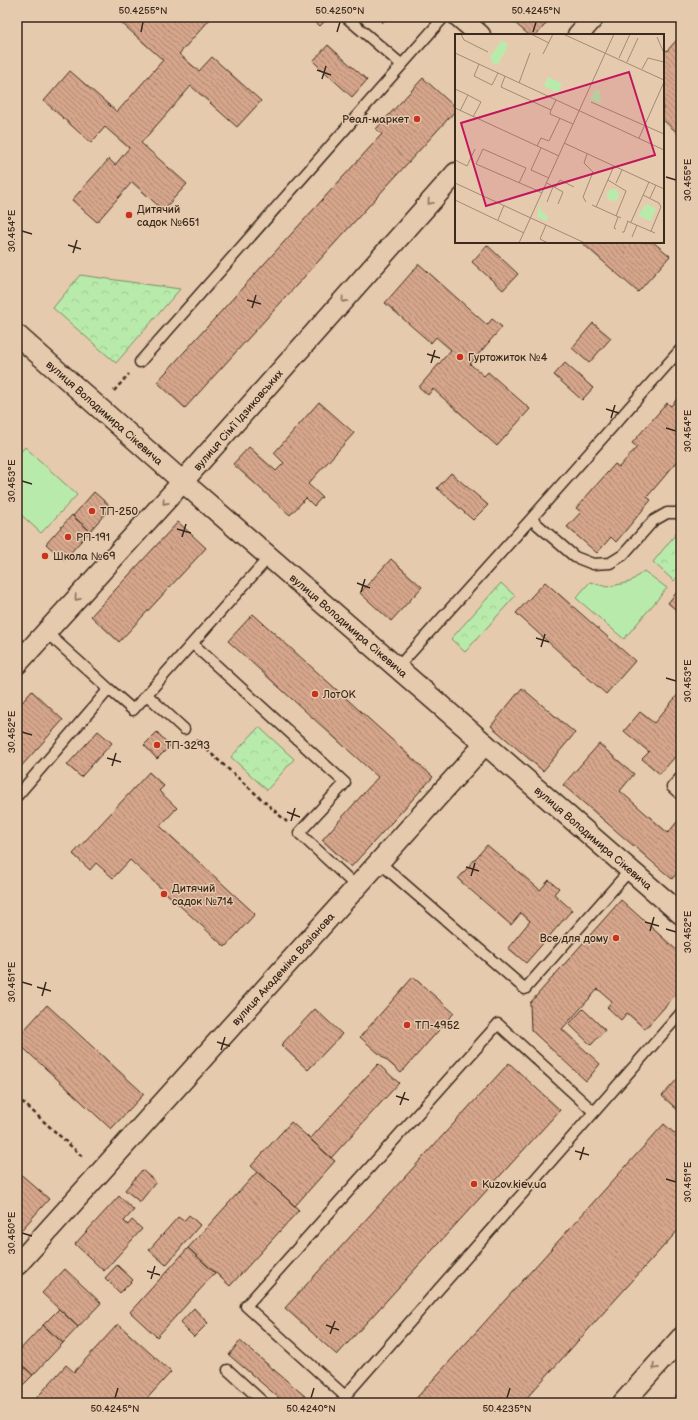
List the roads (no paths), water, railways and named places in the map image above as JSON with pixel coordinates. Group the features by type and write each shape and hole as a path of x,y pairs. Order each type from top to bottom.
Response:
{"street":[{"path":"459,17 479,34"},
{"path":"579,34 594,17"},
{"name":"вулиця Сімʼї Ідзиковських","path":"17,664 183,482 455,174"},
{"name":"вулиця Володимира Сікевича","path":"17,335 183,482 630,870 672,895 681,914"},
{"name":"вулиця Академіка Возіанова","path":"17,1265 485,744"},
{"path":"623,1403 681,1338"}],"lane":[{"path":"346,17 402,65"},
{"path":"140,362 444,17"},
{"path":"397,668 681,349"},
{"path":"531,519 575,557 592,564 610,563 624,555 653,521 667,513 681,513"},
{"path":"46,632 133,710 269,557"},
{"path":"193,644 345,783 299,833 356,887"},
{"path":"17,796 109,689"},
{"path":"147,695 184,729"},
{"path":"681,777 672,787 681,795"},
{"path":"379,862 525,989 630,870"},
{"path":"594,1112 498,1024 246,1306 345,1396 681,1013"},
{"path":"228,1370 264,1403"}],"place":[{"name":"Реал-маркет","path":"417,119"},
{"name":"Дитячий садок №651","path":"129,215"},
{"name":"Гуртожиток №4","path":"460,357"},
{"name":"ТП-250","path":"92,511"},
{"name":"РП-191","path":"68,537"},
{"name":"Школа №69","path":"45,556"},
{"name":"ЛотОК","path":"315,694"},
{"name":"ТП-3293","path":"157,745"},
{"name":"Дитячий садок №714","path":"164,894"},
{"name":"Все для дому","path":"616,938"},
{"name":"ТП-4952","path":"407,1025"},
{"name":"Kuzov.kiev.ua","path":"474,1184"}]}
